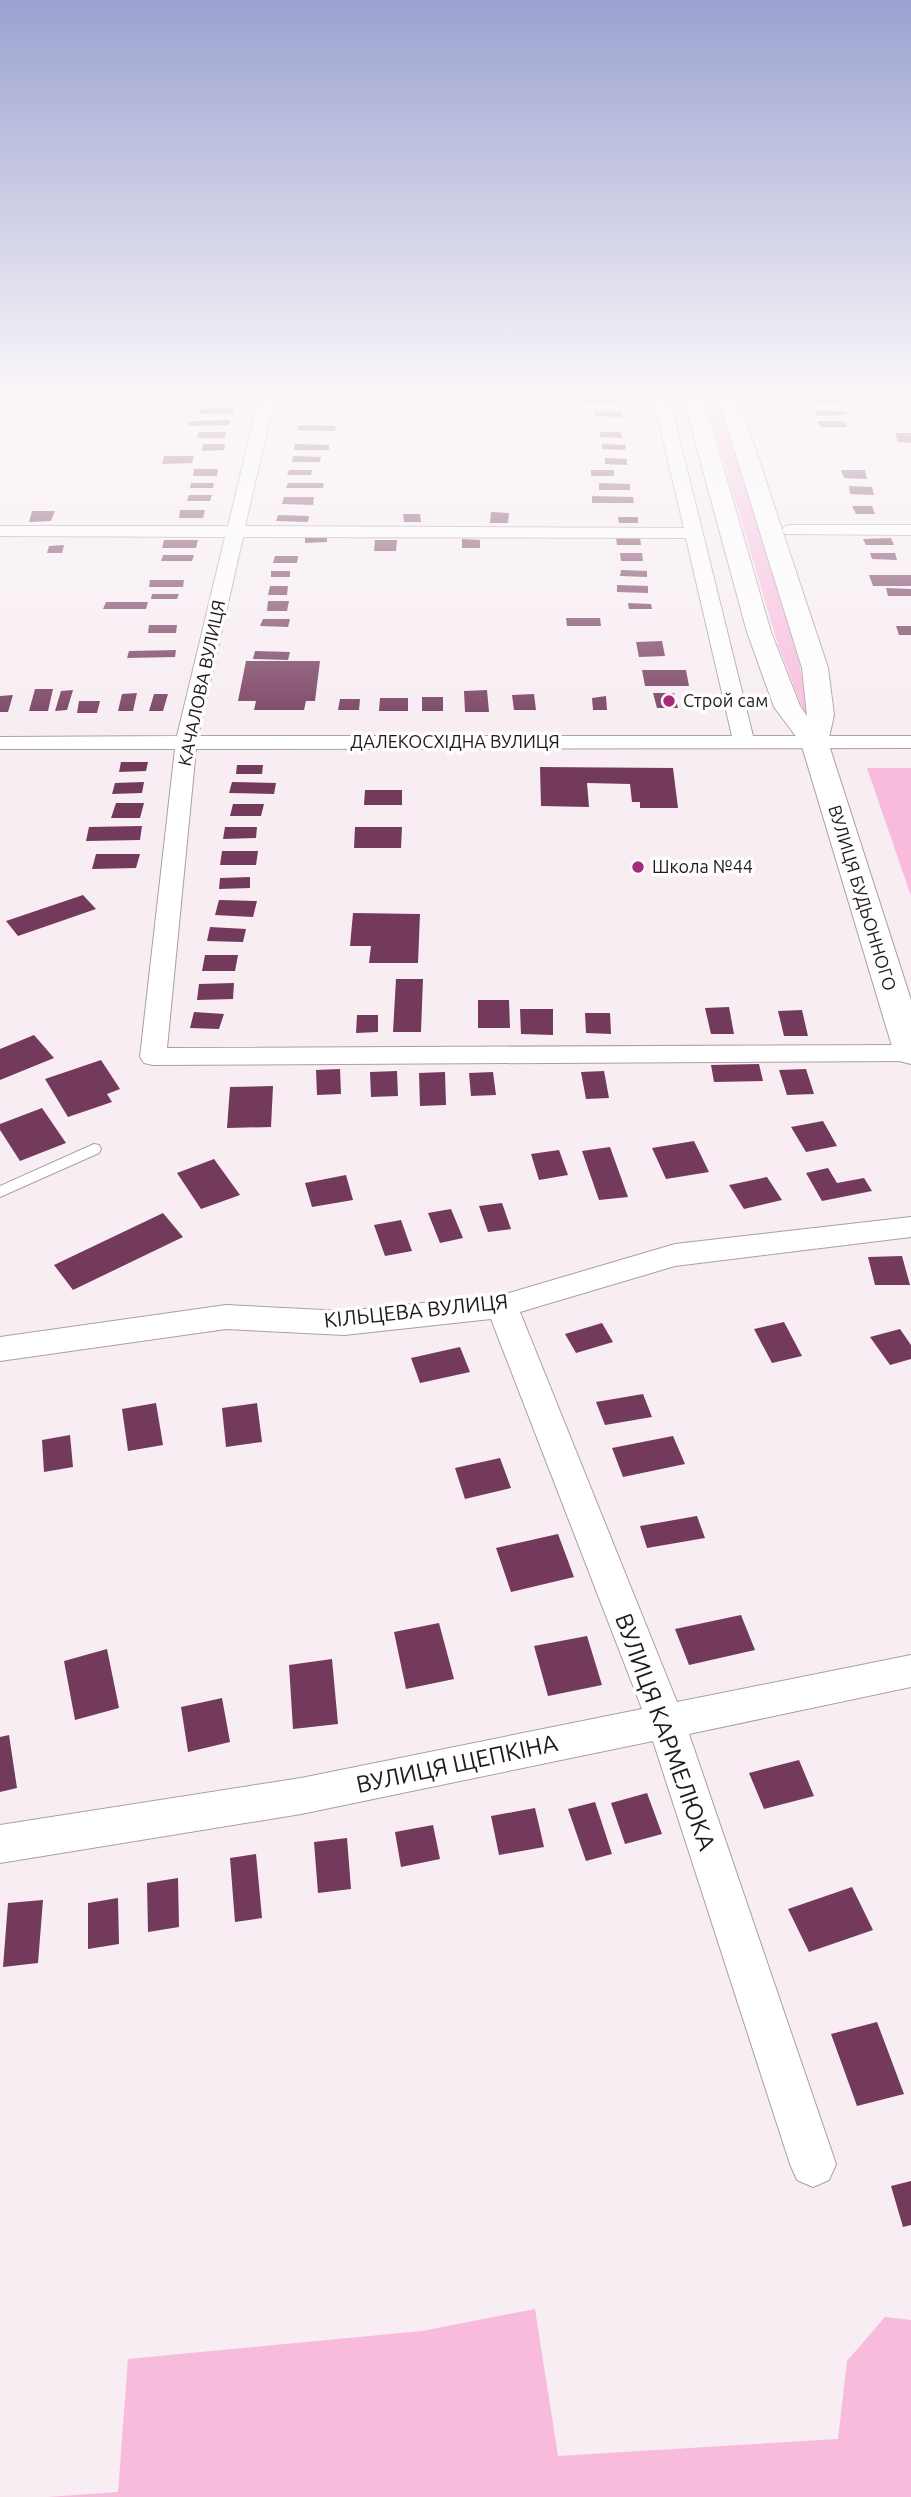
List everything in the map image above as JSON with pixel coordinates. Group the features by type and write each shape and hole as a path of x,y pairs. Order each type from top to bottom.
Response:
{"main road":[{"name":"ВУЛИЦЯ БУДЬОННОГО","path":"726,514 759,632 787,707 814,742 911,1053"},
{"name":"ВУЛИЦЯ БУДЬОННОГО","path":"765,514 815,668 821,715 814,742"}],"street":[{"name":"КАЧАЛОВА ВУЛИЦЯ","path":"240,514 186,742 153,1057 911,1053"},
{"path":"689,514 744,742"},
{"path":"791,530 911,530"},
{"path":"0,531 694,533"},
{"name":"ДАЛЕКОСХІДНА ВУЛИЦЯ","path":"0,743 911,742"},
{"name":"КІЛЬЦЕВА ВУЛИЦЯ","path":"0,1349 226,1317 344,1323 502,1306 675,1255 911,1227"},
{"name":"ВУЛИЦЯ КАРМЕЛЮКА","path":"502,1306 665,1720 813,2164"},
{"name":"ВУЛИЦЯ ЩЕПКІНА","path":"0,1844 301,1796 911,1671"}],"lane":[{"path":"0,1192 94,1149"}],"shaded area":[{"path":"739,514 755,514 795,645 811,716 805,715 778,645"},
{"path":"867,768 911,768 911,896"},
{"path":"535,2309 558,2456 838,2439 847,2361 885,2317 911,2320 911,2497 47,2497 118,2492 128,2359 422,2331"}],"building":[{"path":"31,514 54,514 51,521 29,522"},
{"path":"180,514 204,514 203,518 179,518"},
{"path":"403,514 420,514 421,522 404,522"},
{"path":"491,514 509,514 508,523 490,523"},
{"path":"278,515 309,516 308,522 276,521"},
{"path":"618,517 638,517 638,523 619,523"},
{"path":"305,536 327,536 327,542 305,543"},
{"path":"616,538 640,538 641,545 617,545"},
{"path":"891,538 894,545 866,545 863,539"},
{"path":"462,539 480,540 480,548 462,548"},
{"path":"164,540 198,540 196,548 162,548"},
{"path":"375,540 397,540 396,551 374,551"},
{"path":"64,545 62,553 47,553 49,546"},
{"path":"620,553 642,553 643,561 621,561"},
{"path":"870,553 895,553 897,560 872,559"},
{"path":"163,555 194,555 192,561 161,561"},
{"path":"275,556 298,556 297,563 273,563"},
{"path":"621,570 647,571 647,577 620,576"},
{"path":"271,571 290,571 290,577 271,577"},
{"path":"869,575 911,575 911,586 873,586"},
{"path":"150,580 184,580 183,587 149,587"},
{"path":"617,585 648,586 648,593 617,592"},
{"path":"270,586 288,586 287,595 268,595"},
{"path":"886,588 911,589 911,596 888,596"},
{"path":"152,594 179,594 177,599 151,599"},
{"path":"268,601 289,601 287,611 267,611"},
{"path":"106,602 148,602 146,609 103,609"},
{"path":"628,603 651,604 652,609 629,609"},
{"path":"566,618 600,618 601,626 567,626"},
{"path":"263,619 290,619 288,627 260,626"},
{"path":"149,625 177,625 176,633 148,633"},
{"path":"896,626 911,626 911,635 899,635"},
{"path":"662,641 665,656 639,657 636,642"},
{"path":"176,650 175,657 127,658 129,651"},
{"path":"255,651 290,652 288,660 253,659"},
{"path":"246,661 320,661 315,701 306,701 304,710 254,710 256,701 238,701"},
{"path":"642,670 686,670 689,686 645,686"},
{"path":"35,689 53,689 48,711 29,711"},
{"path":"73,690 67,710 55,711 61,691"},
{"path":"487,690 489,712 465,712 464,691"},
{"path":"137,693 133,711 118,711 122,694"},
{"path":"653,693 674,693 678,708 657,708"},
{"path":"154,694 168,694 163,711 149,711"},
{"path":"534,694 536,710 514,710 512,695"},
{"path":"13,695 8,712 0,712 0,696"},
{"path":"606,696 607,710 593,710 592,698"},
{"path":"422,697 443,697 443,711 422,711"},
{"path":"380,698 408,698 408,711 379,711"},
{"path":"340,699 360,699 359,710 338,710"},
{"path":"79,701 100,701 97,713 77,713"},
{"path":"121,762 148,762 146,771 119,772"},
{"path":"237,765 263,765 262,774 236,774"},
{"path":"540,767 673,768 678,808 640,808 640,802 632,802 630,784 587,783 589,807 541,806"},
{"path":"144,782 142,793 112,794 115,783"},
{"path":"232,782 276,783 274,794 229,793"},
{"path":"365,790 402,790 402,805 364,805"},
{"path":"116,803 144,803 140,818 111,818"},
{"path":"233,804 264,804 261,816 230,816"},
{"path":"142,826 140,840 86,841 89,827"},
{"path":"225,827 257,827 256,838 223,839"},
{"path":"355,827 402,827 401,848 354,848"},
{"path":"222,851 258,851 256,865 220,865"},
{"path":"96,854 140,854 136,868 92,869"},
{"path":"250,877 250,888 219,889 220,878"},
{"path":"83,895 96,909 18,936 6,921"},
{"path":"219,900 257,901 253,917 215,915"},
{"path":"353,913 420,914 418,963 369,963 371,946 350,946"},
{"path":"210,927 246,929 243,942 207,941"},
{"path":"205,955 238,955 235,971 202,971"},
{"path":"396,979 423,979 421,1032 393,1032"},
{"path":"234,983 233,999 197,1000 199,984"},
{"path":"478,1000 509,1000 510,1028 478,1028"},
{"path":"729,1007 734,1034 711,1034 705,1008"},
{"path":"520,1009 553,1009 553,1035 521,1034"},
{"path":"802,1010 808,1036 784,1036 778,1011"},
{"path":"194,1012 224,1014 219,1029 190,1028"},
{"path":"585,1013 610,1013 611,1034 586,1033"},
{"path":"357,1015 378,1015 378,1032 356,1033"},
{"path":"34,1035 54,1058 0,1080 0,1049"},
{"path":"101,1060 120,1089 107,1094 112,1102 68,1117 45,1079"},
{"path":"759,1064 763,1081 714,1082 711,1065"},
{"path":"340,1069 341,1094 317,1095 316,1070"},
{"path":"806,1069 814,1094 787,1095 779,1070"},
{"path":"397,1071 398,1096 371,1097 370,1072"},
{"path":"604,1071 609,1098 586,1099 581,1072"},
{"path":"445,1072 446,1105 420,1106 419,1073"},
{"path":"493,1072 496,1095 471,1096 469,1073"},
{"path":"273,1086 271,1127 227,1128 230,1087"},
{"path":"42,1108 66,1143 20,1161 0,1130 0,1124"},
{"path":"823,1121 837,1146 806,1152 791,1127"},
{"path":"694,1141 709,1172 666,1179 652,1148"},
{"path":"610,1147 628,1197 599,1200 582,1151"},
{"path":"559,1150 568,1175 539,1180 531,1154"},
{"path":"214,1159 240,1195 201,1209 177,1173"},
{"path":"828,1168 837,1183 864,1178 872,1191 822,1201 806,1173"},
{"path":"346,1175 353,1200 312,1207 305,1183"},
{"path":"767,1177 782,1200 744,1209 729,1185"},
{"path":"502,1203 511,1229 488,1232 479,1206"},
{"path":"451,1209 463,1238 440,1243 428,1213"},
{"path":"163,1213 183,1237 73,1290 54,1265"},
{"path":"401,1220 412,1251 385,1256 374,1225"},
{"path":"902,1256 910,1285 875,1285 868,1257"},
{"path":"784,1322 802,1356 772,1363 754,1329"},
{"path":"602,1323 613,1342 576,1353 565,1334"},
{"path":"900,1329 911,1345 911,1359 890,1365 870,1337"},
{"path":"460,1347 470,1372 420,1383 411,1358"},
{"path":"643,1394 652,1417 605,1425 596,1402"},
{"path":"156,1403 163,1445 128,1451 122,1409"},
{"path":"257,1403 262,1442 226,1447 222,1408"},
{"path":"70,1435 73,1467 44,1472 42,1440"},
{"path":"673,1436 685,1464 623,1477 612,1448"},
{"path":"500,1458 511,1488 465,1499 455,1468"},
{"path":"697,1516 705,1538 647,1548 640,1526"},
{"path":"558,1534 574,1577 511,1592 496,1548"},
{"path":"741,1615 755,1650 689,1665 675,1629"},
{"path":"439,1623 454,1679 406,1689 394,1632"},
{"path":"587,1636 602,1685 548,1696 534,1646"},
{"path":"107,1649 119,1708 75,1720 64,1661"},
{"path":"332,1659 338,1724 293,1729 289,1665"},
{"path":"222,1698 230,1742 188,1752 181,1707"},
{"path":"9,1735 17,1788 0,1792 0,1737"},
{"path":"799,1760 814,1796 764,1809 749,1773"},
{"path":"647,1793 662,1834 625,1844 611,1803"},
{"path":"595,1802 612,1854 586,1861 568,1809"},
{"path":"535,1808 544,1847 499,1855 491,1816"},
{"path":"433,1825 440,1859 401,1867 395,1832"},
{"path":"347,1838 351,1889 318,1893 314,1842"},
{"path":"256,1854 262,1918 235,1922 230,1858"},
{"path":"178,1878 179,1927 148,1932 147,1883"},
{"path":"852,1887 873,1930 809,1952 788,1909"},
{"path":"118,1898 119,1944 88,1949 88,1903"},
{"path":"43,1900 38,1963 3,1967 8,1903"},
{"path":"877,2022 904,2094 857,2106 831,2034"},
{"path":"911,2181 911,2225 903,2227 891,2186"}],"place":[{"name":"Строй сам","path":"669,701"},
{"name":"Школа №44","path":"638,867"}]}
